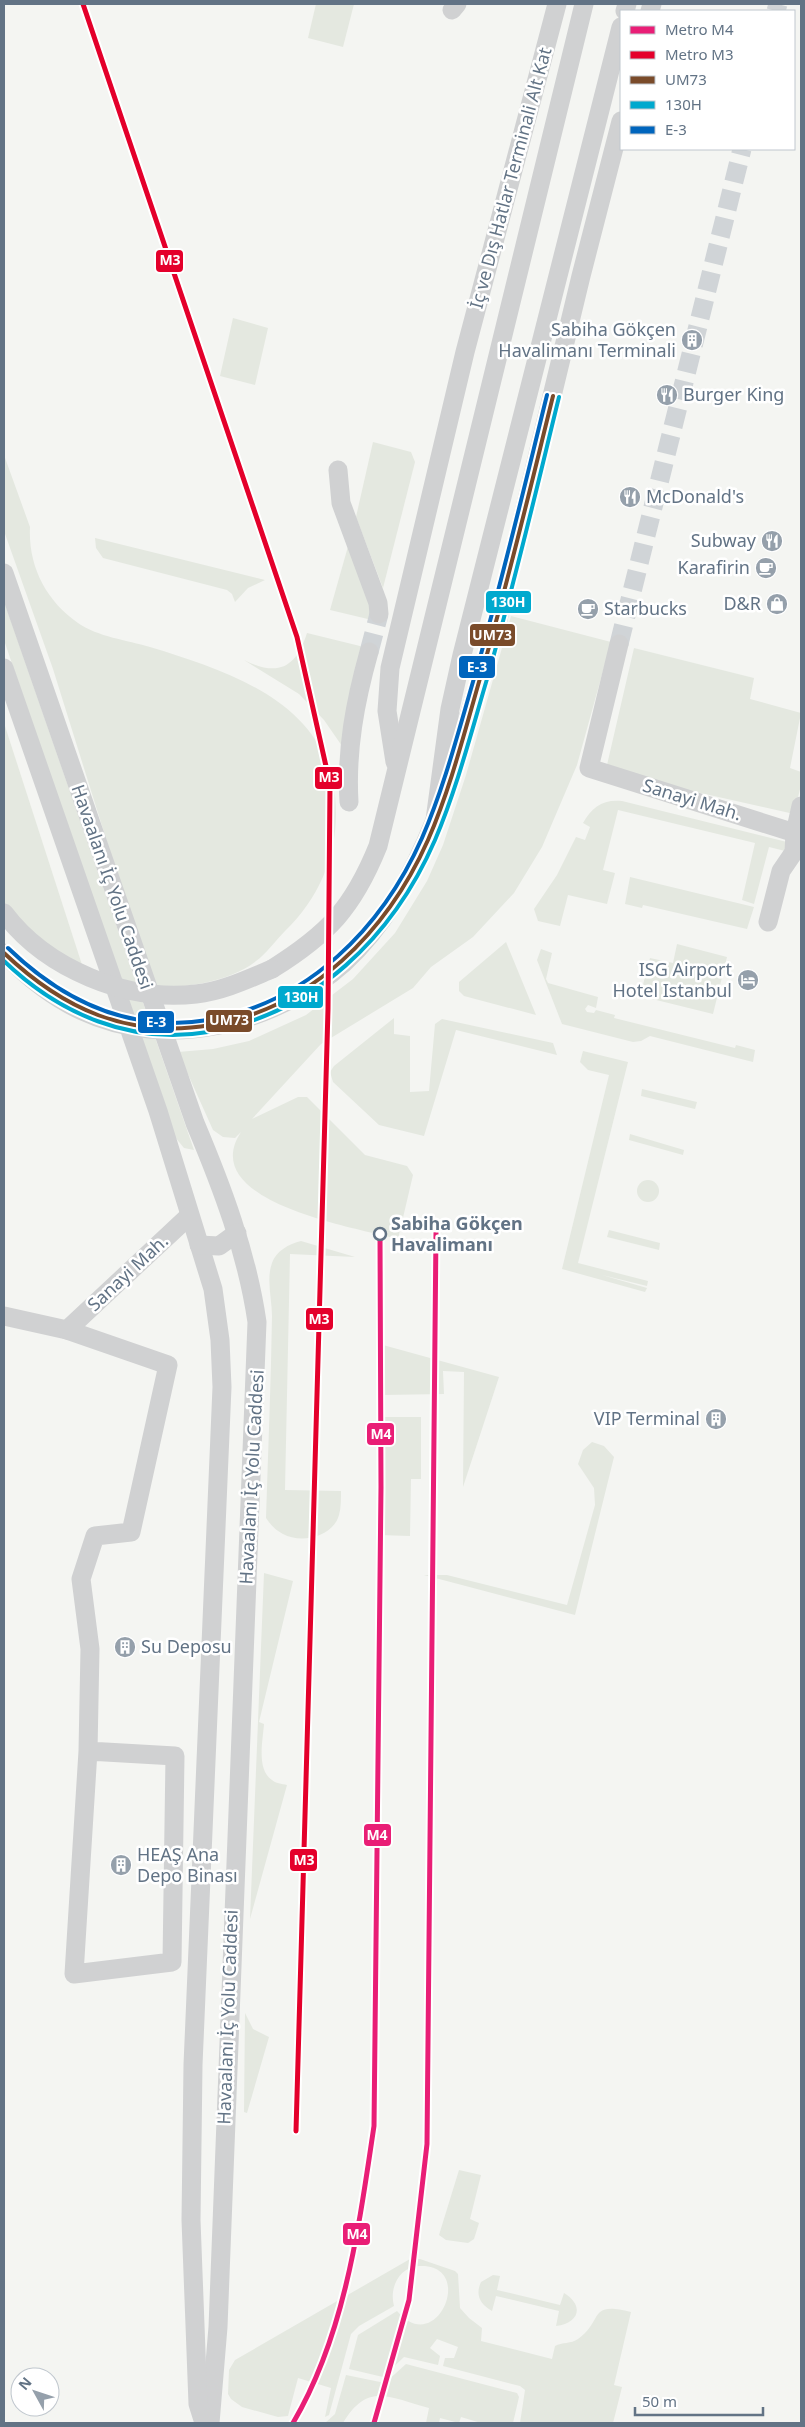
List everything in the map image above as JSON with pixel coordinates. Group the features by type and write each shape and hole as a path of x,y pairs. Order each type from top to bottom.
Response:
{"street":[{"name":"İç ve Dış Hatlar Terminali Alt Kat","path":"397,774 387,711 390,668 465,352 557,4"},
{"path":"4,913 22,932 55,958 94,978 124,989 162,994 197,994 243,982 272,969 321,934 353,898 365,878 378,846 397,774 584,4"},
{"path":"435,820 450,709 462,655 528,401 620,31"},
{"path":"4,953 30,978 64,1002 84,1012 112,1022 152,1028 187,1029 224,1024 247,1018 298,995 323,980 357,949 380,922 420,858 462,741 495,632 581,276 620,126"},
{"path":"338,470 341,503 378,603 379,614"},
{"name":"Havaalanı İç Yolu Caddesi","path":"4,573 189,1105 217,1176 251,1281 257,1322 258,1346 235,1845 218,2327 210,2423"},
{"name":"Sanayi Mah.","path":"619,644 589,768 795,833"},
{"path":"349,802 348,775 352,731 357,696 369,652"},
{"name":"Havaalanı İç Yolu Caddesi","path":"4,668 158,1111 213,1289 220,1340 222,1387 193,2065 192,2228 198,2404 204,2423"},
{"path":"768,922 781,871 794,852 795,833 801,806"},
{"name":"Sanayi Mah.","path":"67,1330 189,1216"},
{"path":"198,1245 218,1246 236,1234"},
{"path":"4,1316 67,1330 168,1365 131,1532 95,1536 81,1579 90,1649 88,1751 74,1974 172,1962 175,1756 88,1751"}],"shaded area":[{"path":"316,4 354,4 343,47 308,38"},
{"path":"233,318 268,328 255,385 220,376"},
{"path":"373,442 411,452 415,462 383,588 356,517"},
{"path":"4,455 30,527 32,555 36,569 48,593 67,614 94,632 182,657 246,683 275,700 300,720 319,746 331,776 336,813 333,846 329,862 316,892 297,919 267,952 236,973 209,982 153,989 53,669 4,531"},
{"path":"95,538 265,580 248,588 235,602 232,594 227,590 103,558 96,548"},
{"path":"349,543 371,599 372,620 330,610"},
{"path":"4,601 194,1150 184,1148 175,1137 4,640"},
{"path":"511,616 611,642 577,765 542,847 514,893 473,937 431,967 413,988 321,1044 252,1119 298,1097 307,1097 365,1155 407,1166 413,1175 398,1239 318,1219 287,1208 260,1194 240,1177 233,1156 241,1132 235,1138 223,1137 213,1130 178,1052 213,1049 249,1041 306,1015 353,979 395,933 427,881 443,845 466,775"},
{"path":"307,633 364,648 342,746 324,720 299,694 244,660 267,668 284,666 297,654 303,645"},
{"path":"634,648 754,678 750,699 801,713 790,768 801,772 801,785 794,814 625,776 607,765"},
{"path":"4,723 84,971 68,965 4,906"},
{"path":"609,801 622,801 787,842 785,851 769,847 754,904 742,900 755,843 618,810 603,870 615,873 607,904 568,895 560,926 538,921 534,909 557,875 576,837 585,840 590,827 583,823 586,817 599,805"},
{"path":"630,877 754,907 747,929 643,905 642,908 625,904"},
{"path":"506,942 536,1015 464,996 459,991 459,982"},
{"path":"677,944 727,957 713,1014 640,996 650,958 673,963"},
{"path":"541,949 552,953 546,979 548,983 598,997 596,1008 588,1005 585,1009 587,1012 594,1013 596,1010 615,1015 614,1018 735,1048 736,1045 755,1050 753,1062 650,1036 641,1041 633,1042 562,1024 537,960"},
{"path":"394,1018 394,1034 410,1036 410,1092 429,1091 435,1024 442,1019 553,1043 557,1055 456,1030 424,1136 379,1125 333,1082 330,1072 334,1066"},
{"path":"583,1051 628,1062 578,1263 648,1281 647,1286 602,1275 647,1288 645,1292 562,1269 609,1075 588,1070 580,1062"},
{"path":"642,1089 697,1102 695,1109 641,1096"},
{"path":"630,1134 684,1150 683,1155 629,1140"},
{"path":"648,1180 656,1183 659,1191 656,1199 648,1202 640,1199 637,1191 640,1183"},
{"path":"609,1230 660,1243 659,1250 607,1237"},
{"path":"301,1241 355,1257 290,1254 285,1490 341,1491 341,1506 336,1523 323,1533 307,1538 290,1537 273,1527 266,1518 272,1316 269,1282 270,1269 274,1259 280,1252 288,1246"},
{"path":"383,1345 499,1377 463,1487 464,1372 443,1371 444,1394 383,1395"},
{"path":"381,1417 421,1417 421,1479 411,1479 410,1536 379,1535"},
{"path":"592,1442 604,1446 614,1457 575,1615 424,1575 447,1575 567,1605 595,1505 594,1488 578,1464 583,1450"},
{"path":"264,1573 293,1581 259,1722 264,1724 262,1762 264,1769 273,1781 287,1785 250,1919"},
{"path":"245,2013 253,2029 269,2037 247,2113 244,2112"},
{"path":"459,2170 481,2175 470,2219 479,2223 474,2239 468,2243 446,2240 439,2235"},
{"path":"410,2259 420,2259 455,2271 458,2274 460,2308 482,2328 481,2341 552,2359 555,2346 578,2339 586,2332 602,2311 617,2309 631,2312 614,2385 622,2387 613,2423 520,2423 525,2390 520,2386 443,2366 445,2358 454,2358 458,2347 437,2339 430,2348 440,2356 438,2365 404,2357 383,2377 349,2369 358,2335 397,2311 412,2323 425,2324 437,2317 445,2305 448,2292 446,2279 436,2269 419,2266 406,2270 397,2280 393,2292 394,2306 359,2326 351,2334 329,2415 325,2417 331,2388 298,2378 288,2416 278,2417 242,2407 231,2399 228,2394 229,2370 235,2360"},
{"path":"493,2275 500,2276 497,2290 560,2305 564,2293 575,2303 576,2313 570,2321 556,2326 559,2311 496,2296 492,2311 484,2305 478,2291 481,2282"},
{"path":"406,2364 517,2393 519,2397 513,2423 481,2423 461,2417 459,2423 440,2418 439,2423 426,2423 429,2408 381,2396 371,2397 362,2402 352,2410 343,2423 325,2423 335,2414 346,2375 385,2383"}],"tunnel":[{"path":"776,10 778,4"},
{"path":"619,644 742,150"},
{"path":"369,652 379,614"}],"metro line":[{"name":"M3","path":"83,4 297,637 330,784 328,1009 296,2131"},
{"name":"M4","path":"374,2423 409,2300 427,2144 436,1232"},
{"name":"M4","path":"293,2423 311,2389 338,2317 355,2241 374,2126 381,1487 380,1234"}],"transit line":[{"name":"E-3","path":"8,948 52,984 75,998 99,1009 151,1022 179,1023 208,1020 244,1011 278,997 309,979 338,956 363,931 386,902 405,871 422,838 438,798 485,640 547,395"},
{"name":"UM73","path":"4,953 26,973 74,1004 99,1015 125,1023 152,1028 211,1025 248,1016 282,1002 313,983 342,961 368,934 391,905 411,874 428,840 444,800 500,606 553,396"},
{"name":"130H","path":"4,961 25,980 48,996 72,1010 98,1021 124,1029 151,1034 179,1035 208,1032 246,1023 282,1008 315,989 346,966 373,939 397,908 418,875 435,840 457,780 497,644 559,397"}],"place":[{"name":"Sabiha Gökçen Havalimanı Terminali","path":"692,340"},
{"name":"Burger King","path":"667,395"},
{"name":"McDonald's","path":"630,497"},
{"name":"Subway","path":"772,541"},
{"name":"Karafirin","path":"766,568"},
{"name":"D&R","path":"777,604"},
{"name":"Starbucks","path":"588,609"},
{"name":"ISG Airport Hotel Istanbul","path":"748,980"},
{"name":"Sabiha Gökçen Havalimanı","path":"380,1234"},
{"name":"VIP Terminal","path":"716,1419"},
{"name":"Su Deposu","path":"125,1647"},
{"name":"HEAŞ Ana Depo Binası","path":"121,1865"}]}
